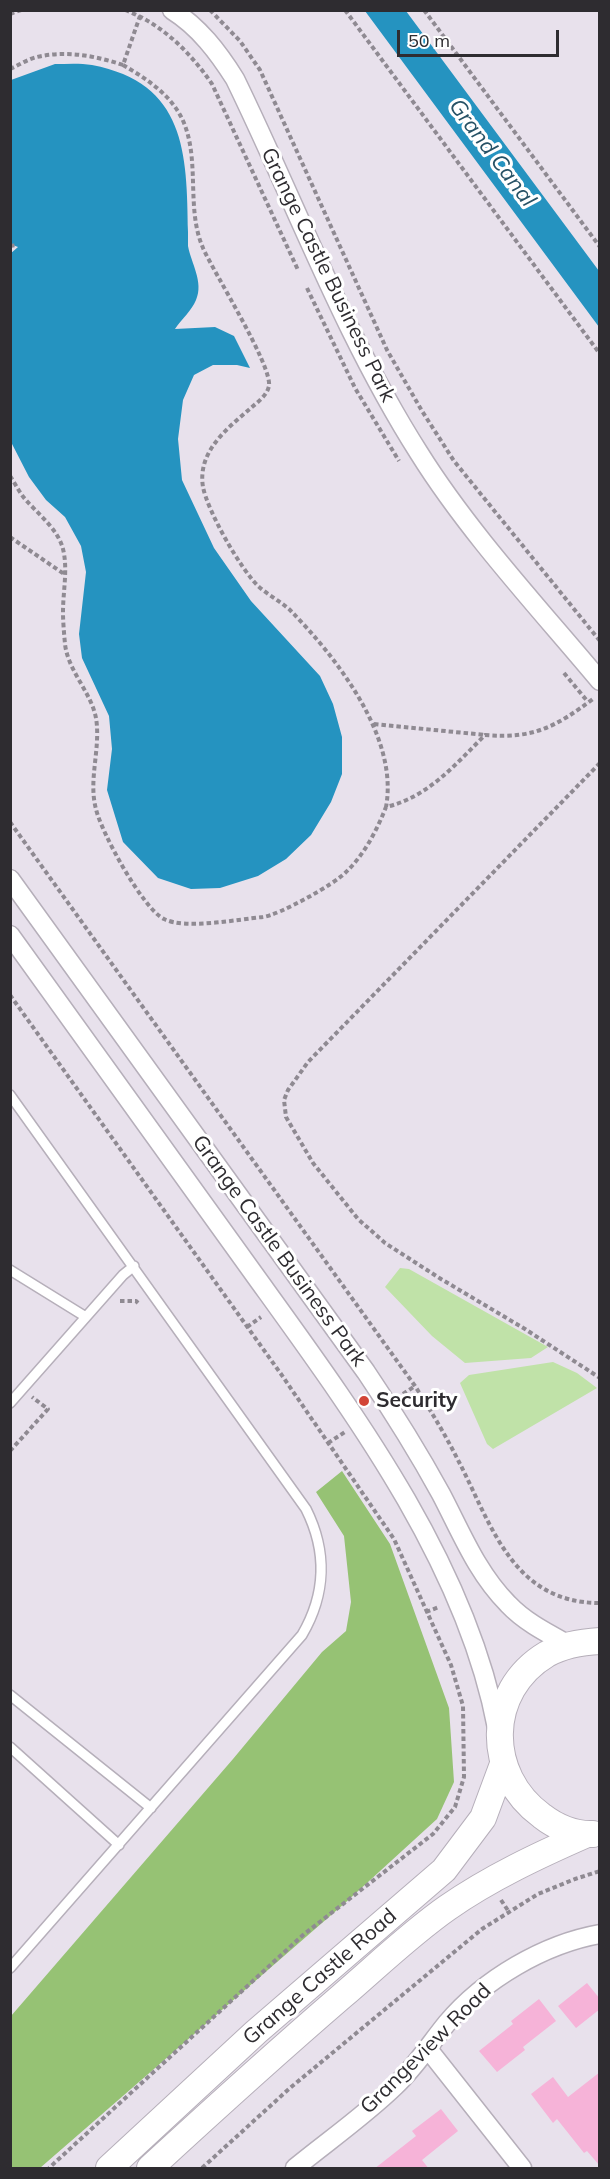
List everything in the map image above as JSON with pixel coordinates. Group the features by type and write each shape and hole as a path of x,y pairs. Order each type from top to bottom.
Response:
{"main road":[{"name":"Grange Castle Road","path":"593,1834 569,1831 552,1824 528,1806 513,1787 503,1764 499,1739 504,1706 514,1686 533,1664 548,1654 569,1645 600,1641"},
{"name":"Grange Castle Road","path":"108,2169 256,2032 444,1870 456,1857 483,1818 503,1764"},
{"name":"Grange Castle Road","path":"150,2169 270,2058 417,1930 489,1883 547,1852 593,1834"}],"street":[{"name":"Grange Castle Business Park","path":"172,10 198,30 218,52 235,79 351,331 420,455 483,541 600,681"},
{"name":"Grange Castle Business Park","path":"10,879 366,1372 418,1454 473,1556 490,1582 510,1606 528,1621 569,1645"},
{"name":"Grange Castle Business Park","path":"10,935 324,1372 399,1487 439,1564 464,1620 492,1703 499,1739"},
{"name":"Grangeview Road","path":"296,2169 393,2088 472,1997 524,1960 585,1936 600,1934"},
{"path":"428,2049 522,2169"}],"lane":[{"path":"10,1095 306,1509 314,1524 321,1555 318,1601 302,1635 151,1809 13,1961"},
{"path":"10,1403 123,1275 134,1266"},
{"path":"10,1270 86,1317"},
{"path":"10,1695 151,1809"},
{"path":"10,1747 119,1845"}],"path":[{"path":"10,14 21,10"},
{"path":"210,10 240,41 260,70 387,350 422,411 454,461 600,641"},
{"path":"345,10 600,354"},
{"path":"424,10 600,247"},
{"path":"123,65 140,16"},
{"path":"10,69 36,57 54,55 100,57 123,65 146,78 162,91 184,122 192,163 195,208 202,247 255,348 269,380 266,393 224,432 206,456 202,471 204,488 214,515 248,574 268,594 288,608 329,654 374,724 388,773 386,807 371,839 346,873 272,916 217,922 180,923 164,919 147,901 113,851 95,808 94,776 98,742 96,717 66,655 63,613 64,558 58,537 23,497 10,476"},
{"path":"10,246 17,245"},
{"path":"10,537 64,575"},
{"path":"374,724 485,735 517,735 549,728 588,702"},
{"path":"386,807 399,804 426,790 444,776 485,735"},
{"path":"600,763 308,1062 288,1090 284,1100 286,1117 313,1163 358,1219 395,1249 600,1378"},
{"path":"10,822 415,1386 444,1434 506,1553 531,1582 557,1595 586,1603 600,1603"},
{"path":"10,995 394,1539 451,1665 463,1706 464,1777 455,1807 430,1836 303,1935 49,2169"},
{"path":"115,1304 120,1300 136,1301 144,1307"},
{"path":"398,1397 415,1386"},
{"path":"10,1451 48,1409 22,1389"},
{"path":"25,1405 32,1396"},
{"path":"328,1443 348,1430"},
{"path":"500,1557 506,1553"},
{"path":"426,1612 443,1605"},
{"path":"202,2169 290,2088 482,1929 538,1894 600,1871"},
{"path":"498,1897 509,1912"}],"green space":[{"path":"400,1268 409,1269 548,1347 531,1358 465,1363 432,1336 385,1287"},
{"path":"553,1362 577,1373 597,1388 493,1449 487,1444 460,1383 469,1375"},
{"path":"342,1471 390,1544 449,1708 454,1782 437,1819 345,1903 40,2168 11,2168 11,2016 233,1759 322,1652 346,1631 351,1602 344,1536 316,1492"}],"water":[{"name":"Grand Canal","path":"365,11 406,11 599,271 599,327"},
{"path":"55,64 92,65 123,74 147,88 163,105 175,126 186,175 188,246 199,286 194,304 175,329 215,327 234,336 250,368 237,365 213,365 194,375 183,400 178,439 182,480 214,548 251,601 320,676 333,704 342,737 342,774 331,802 311,835 286,859 258,876 220,888 191,889 158,878 123,842 107,790 112,749 109,716 82,658 79,634 86,572 81,546 65,517 46,500 29,477 11,442 10,254 18,247 10,244 11,80"}],"building":[{"path":"587,1983 600,1999 600,2009 576,2028 558,2006"},
{"path":"539,1999 556,2021 523,2047 525,2050 497,2072 479,2051 513,2024 511,2021"},
{"path":"600,2072 600,2166 587,2151 584,2153 557,2119 553,2123 531,2094 553,2077 568,2097"},
{"path":"441,2109 458,2131 422,2160 429,2169 374,2169 416,2136 412,2131"}],"place":[{"name":"Security","path":"364,1401"}]}
